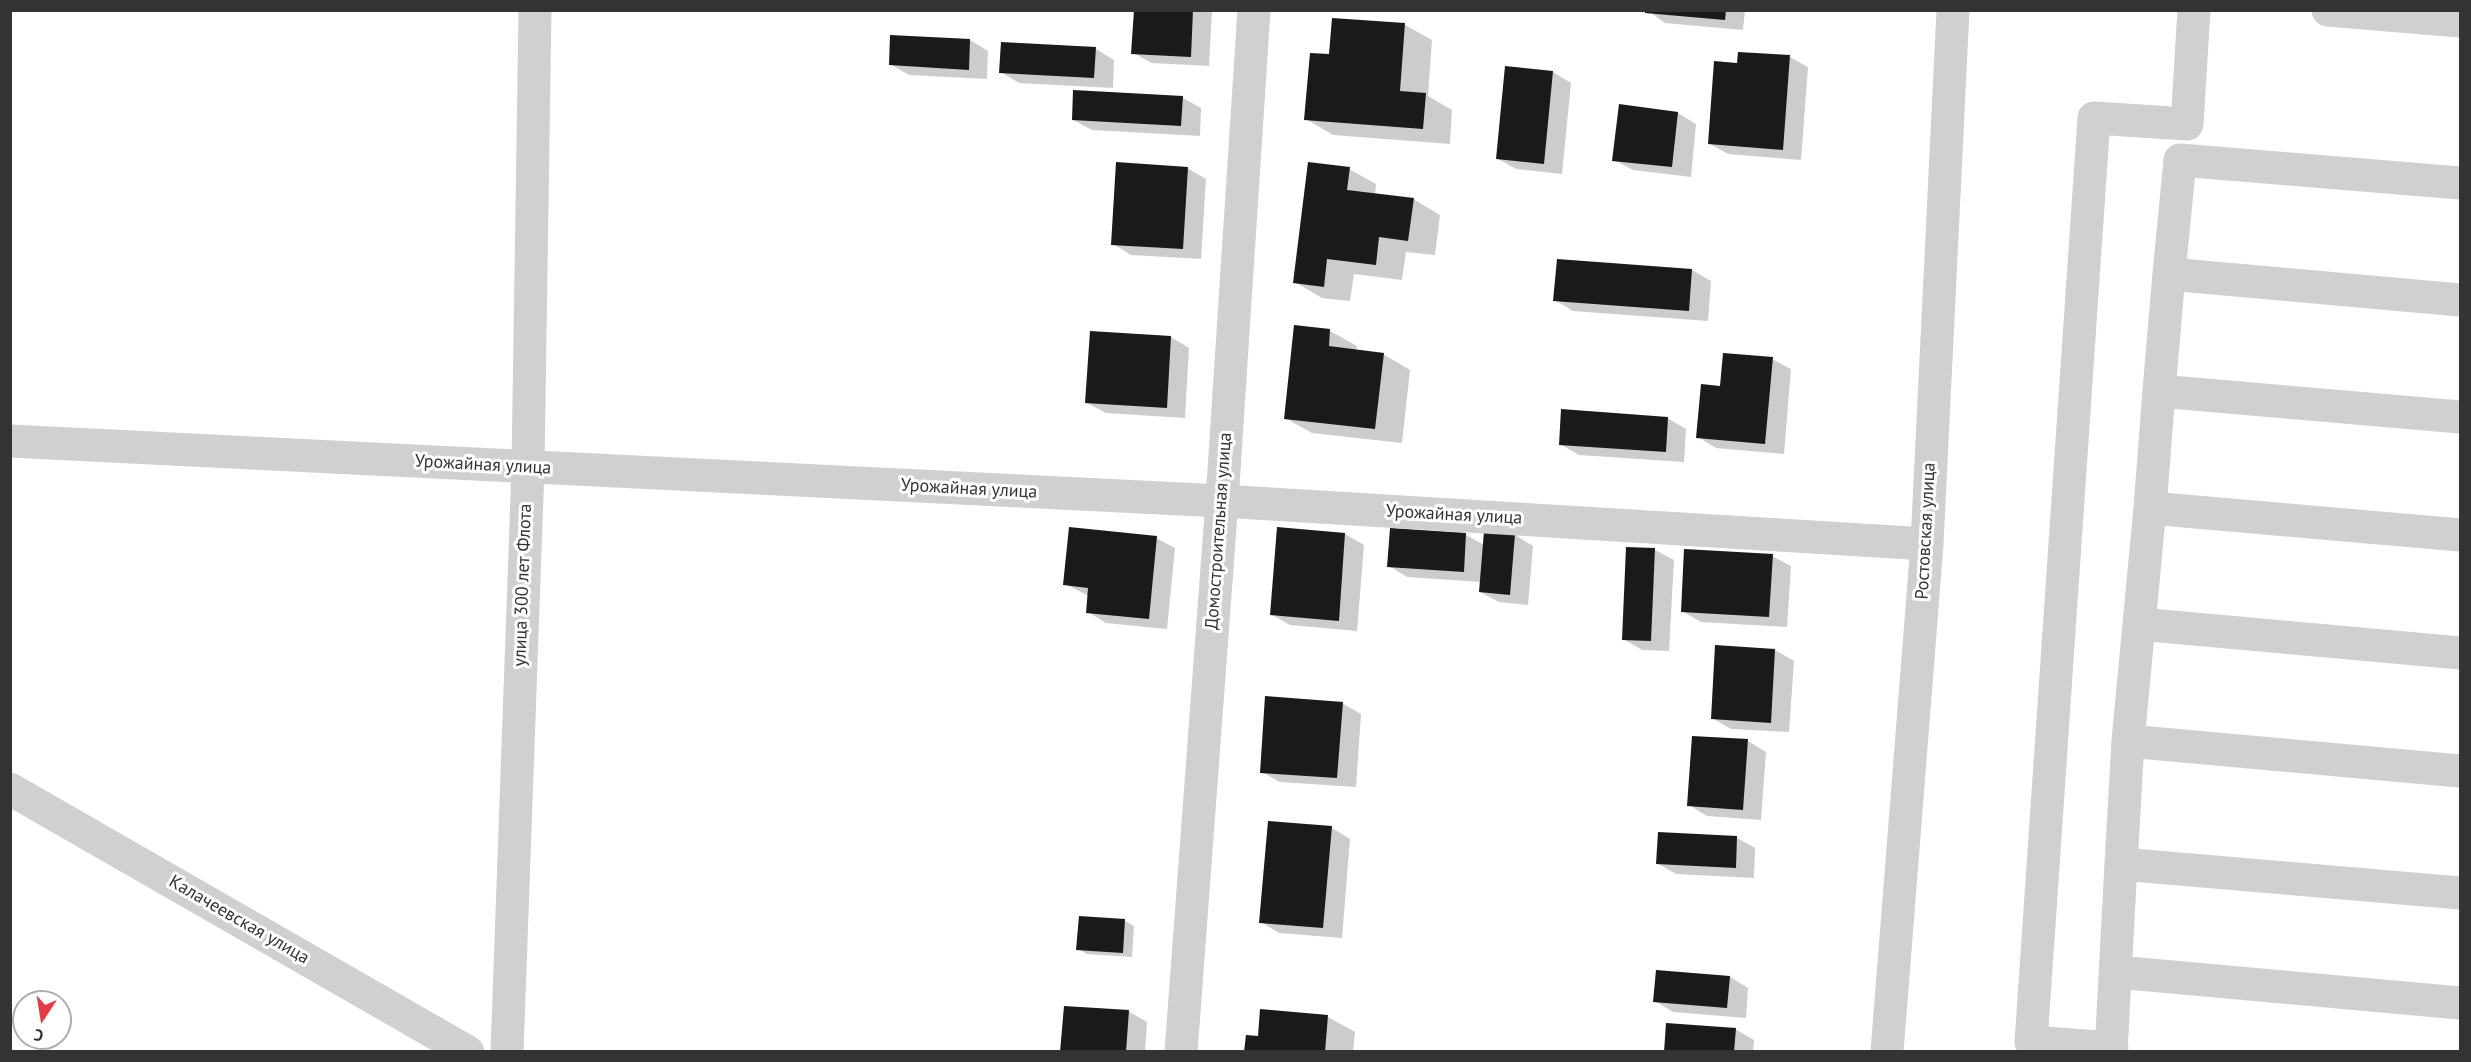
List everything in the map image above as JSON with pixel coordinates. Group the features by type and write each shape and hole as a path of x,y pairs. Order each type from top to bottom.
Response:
{"street":[{"name":"улица 300 лет Флота","path":"507,1052 528,468 535,10"},
{"name":"Домостроительная улица","path":"1181,1052 1222,501 1254,10"},
{"name":"Ростовская улица","path":"1887,1052 1927,544 1953,10"},
{"path":"2194,10 2187,124 2094,118 2031,1042 2112,1050 2128,741 2180,160 2460,183"},
{"path":"2328,10 2460,21"},
{"path":"2169,274 2460,300"},
{"path":"2159,391 2460,417"},
{"name":"Урожайная улица","path":"10,441 1222,501 1927,544"},
{"path":"2150,508 2460,535"},
{"path":"2139,624 2460,653"},
{"path":"2128,741 2460,771"},
{"name":"Калачеевская улица","path":"10,789 468,1052"},
{"path":"2121,864 2460,892"},
{"path":"2117,972 2460,1003"}],"building":[{"path":"1134,10 1193,10 1191,57 1131,54"},
{"path":"1645,10 1726,10 1725,20 1645,13"},
{"path":"1332,18 1405,23 1400,91 1426,93 1423,129 1304,120 1310,53 1329,54"},
{"path":"890,35 970,39 969,70 889,65"},
{"path":"1001,42 1096,47 1094,78 999,73"},
{"path":"1738,52 1790,55 1783,150 1708,144 1714,61 1737,63"},
{"path":"1505,66 1553,71 1544,164 1496,159"},
{"path":"1073,90 1183,96 1181,126 1072,120"},
{"path":"1619,104 1678,112 1672,167 1612,161"},
{"path":"1116,162 1188,167 1183,249 1111,245"},
{"path":"1308,162 1350,167 1347,190 1414,198 1408,241 1379,237 1376,265 1327,259 1324,287 1293,283"},
{"path":"1557,259 1692,269 1689,311 1553,301"},
{"path":"1294,325 1330,329 1329,346 1384,353 1375,429 1284,419"},
{"path":"1090,331 1171,336 1167,408 1085,403"},
{"path":"1723,353 1773,357 1765,444 1696,438 1701,384 1720,386"},
{"path":"1561,409 1668,417 1666,452 1559,445"},
{"path":"1069,527 1157,536 1149,619 1086,613 1088,588 1063,585"},
{"path":"1277,527 1345,533 1339,621 1270,615"},
{"path":"1390,528 1466,533 1464,572 1387,567"},
{"path":"1484,531 1515,534 1510,595 1479,592"},
{"path":"1626,547 1655,548 1651,641 1622,640"},
{"path":"1684,549 1773,554 1769,617 1681,612"},
{"path":"1715,645 1775,649 1771,723 1711,719"},
{"path":"1265,696 1343,702 1337,778 1260,773"},
{"path":"1692,736 1748,739 1743,810 1687,806"},
{"path":"1268,821 1332,826 1323,928 1259,923"},
{"path":"1658,832 1737,836 1736,868 1656,864"},
{"path":"1079,916 1125,919 1123,953 1076,950"},
{"path":"1656,970 1730,976 1727,1008 1653,1002"},
{"path":"1064,1006 1129,1010 1126,1052 1060,1052"},
{"path":"1260,1009 1328,1015 1325,1052 1244,1052 1246,1035 1258,1036"},
{"path":"1666,1023 1736,1028 1734,1052 1664,1052"}]}
